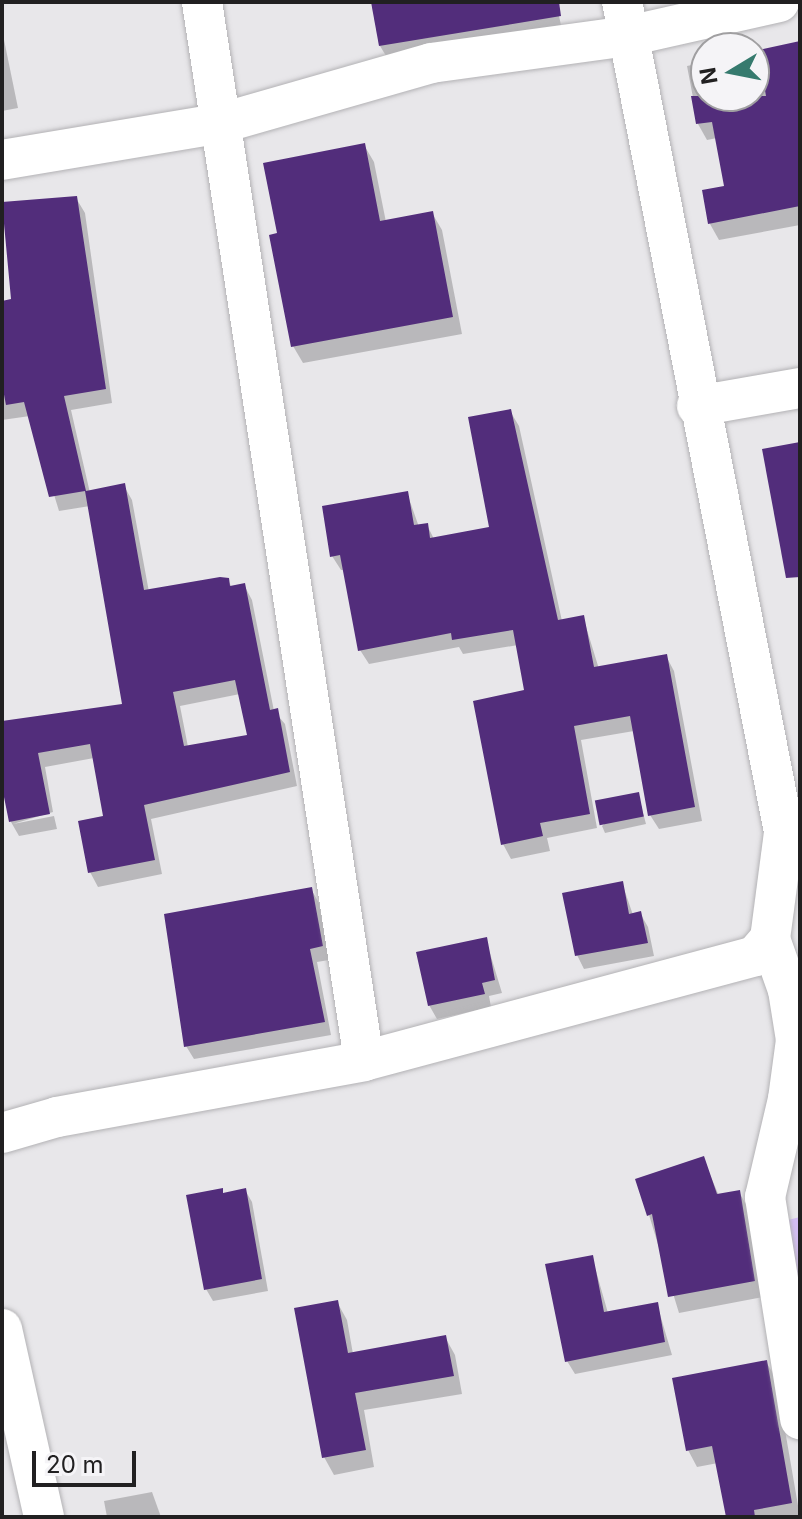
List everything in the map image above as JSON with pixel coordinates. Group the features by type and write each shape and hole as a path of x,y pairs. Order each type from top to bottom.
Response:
{"street":[{"path":"202,2 364,1061"},
{"path":"2,160 222,123 431,63 625,19 779,2"},
{"path":"2,1133 57,1117 364,1061 755,956 770,939 792,831 697,406 625,19"},
{"path":"697,406 800,388"},
{"path":"770,939 788,990 796,1040 794,1103 765,1197 800,1419"},
{"path":"2,1329 44,1517"}],"shaded area":[{"path":"800,1217 800,1362 776,1223"}],"building":[{"path":"371,2 559,2 561,16 379,46"},
{"path":"800,41 800,206 708,224 702,190 724,186 712,122 696,124 694,112 770,112 770,47"},
{"path":"365,143 380,221 433,211 453,317 291,347 269,235 277,233 263,163"},
{"path":"77,196 106,389 64,396 86,491 125,483 144,590 220,577 229,578 230,586 245,583 270,710 278,708 290,772 144,805 155,860 88,873 78,821 103,816 90,744 38,753 50,814 9,822 2,787 2,721 122,704 85,491 49,497 24,402 6,405 2,384 2,301 11,299 2,202","holes":["235,680 247,735 184,746 173,692"]},
{"path":"511,409 558,620 584,615 594,667 667,654 695,807 648,816 630,716 574,726 590,814 540,823 543,836 501,845 473,701 524,690 513,630 452,640 451,633 358,651 340,555 330,557 322,506 408,491 414,525 428,523 430,538 489,527 468,417"},
{"path":"800,442 800,577 786,578 762,449"},
{"path":"639,792 644,817 600,825 595,801"},
{"path":"623,881 629,914 641,911 648,943 575,956 562,893"},
{"path":"312,887 323,946 310,949 325,1022 184,1047 164,914"},
{"path":"487,937 495,980 482,983 485,994 428,1006 416,952"},
{"path":"704,1156 717,1194 740,1190 755,1281 668,1297 652,1214 647,1216 635,1179"},
{"path":"223,1188 223,1193 246,1188 262,1279 204,1290 186,1195"},
{"path":"593,1255 604,1312 658,1302 665,1342 565,1362 545,1264"},
{"path":"338,1300 348,1353 446,1335 454,1376 355,1393 366,1450 322,1458 294,1308"},
{"path":"767,1360 792,1503 754,1510 755,1517 726,1517 712,1446 686,1451 672,1378"}]}
